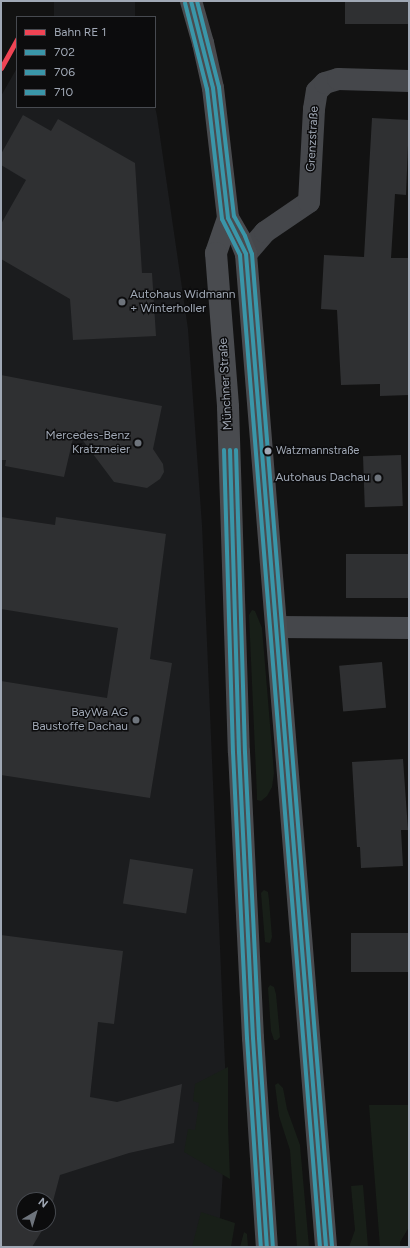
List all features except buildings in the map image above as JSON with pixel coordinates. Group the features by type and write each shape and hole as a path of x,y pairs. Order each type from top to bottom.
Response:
{"main road":[{"name":"Münchner Straße","path":"191,1 203,43 213,88 228,218 240,239 246,254 326,1247"},
{"name":"Münchner Straße","path":"228,218 216,253 228,407 239,759 253,1038 267,1247"}],"street":[{"name":"Grenzstraße","path":"246,254 265,232 309,202 316,91 325,83 338,79 409,81"},
{"path":"277,627 409,628"}],"shaded area":[{"path":"54,1 135,1 135,16 54,16"},
{"path":"16,70 16,108 155,108 157,116 188,329 202,525 227,1111 218,1247 1,1247 1,96"},
{"path":"252,610 255,611 262,628 274,773 272,787 267,796 261,801 257,800 249,615"},
{"path":"264,890 268,892 269,900 272,937 270,943 265,942 261,893"},
{"path":"270,985 274,987 276,994 280,1037 277,1040 274,1040 271,1031 268,988"},
{"path":"228,1067 230,1179 184,1152 188,1129 195,1130 199,1103 193,1101 195,1084"},
{"path":"278,1083 283,1088 287,1109 300,1145 309,1247 297,1247 290,1150 279,1116 275,1085"},
{"path":"369,1105 409,1105 409,1227 400,1242 400,1247 380,1247"},
{"path":"363,1185 368,1247 349,1247 355,1230 351,1186"},
{"path":"201,1212 235,1223 231,1247 192,1247"},
{"path":"244,1232 247,1234 248,1247 240,1247"}],"transit line":[{"name":"702","path":"191,1 213,88 228,218 246,254 326,1247"},
{"name":"710","path":"197,1 219,87 234,216 245,236 252,254 332,1247"},
{"name":"706","path":"185,3 207,89 222,219 240,255 320,1247"},
{"path":"1,68 16,41"},
{"name":"706","path":"224,450 233,752 247,1038 261,1247"},
{"name":"702","path":"230,450 239,752 253,1038 267,1247"},
{"name":"710","path":"236,450 245,752 259,1038 273,1247"}],"place":[{"name":"Autohaus Widmann + Winterholler","path":"122,302"},
{"name":"Mercedes-Benz Kratzmeier","path":"138,443"},
{"name":"Watzmannstraße","path":"268,451"},
{"name":"Autohaus Dachau","path":"378,478"},
{"name":"BayWa AG Baustoffe Dachau","path":"136,720"}]}
